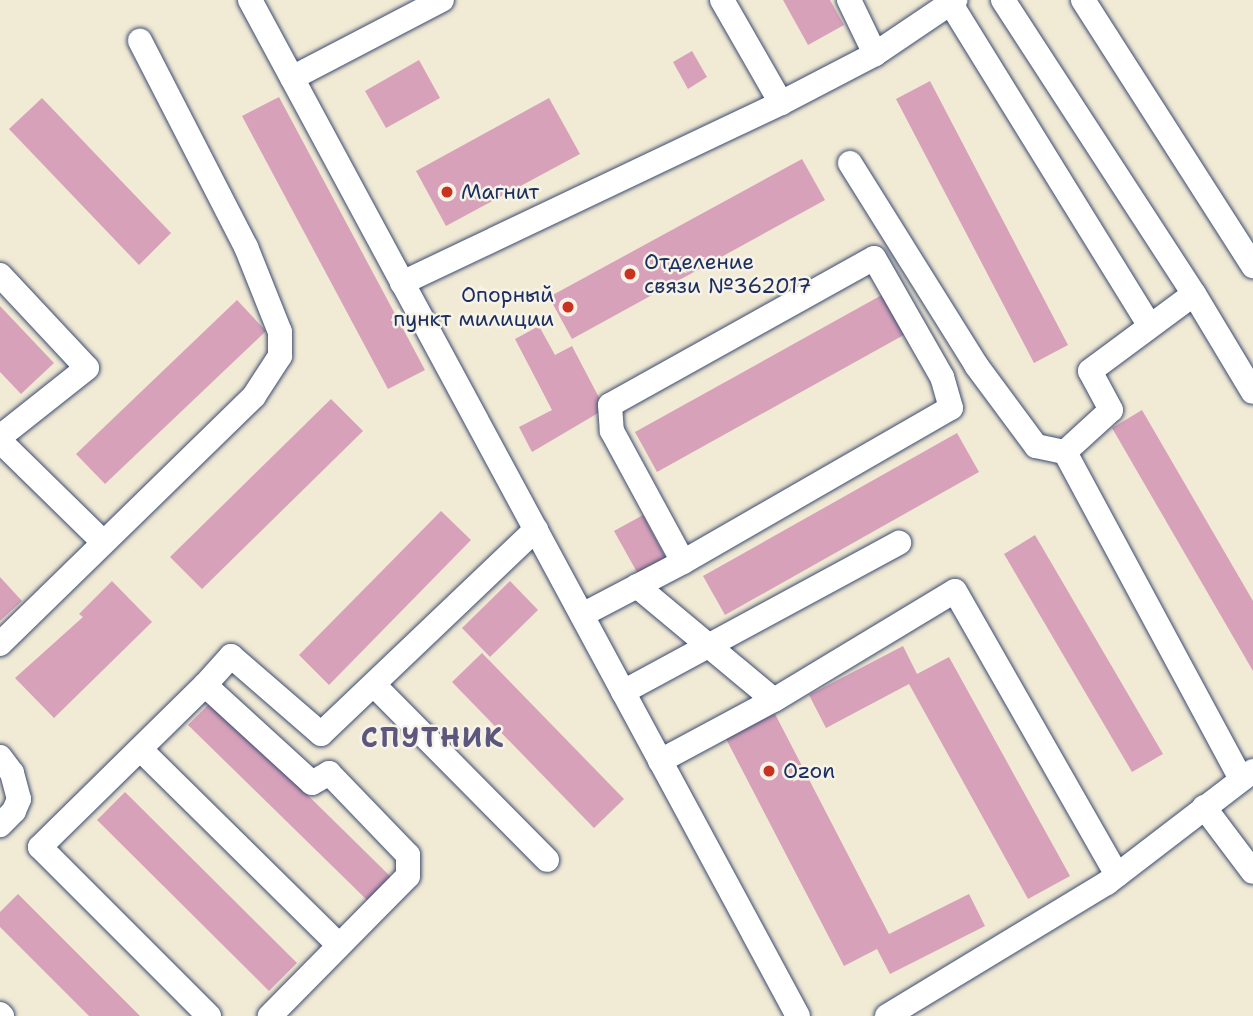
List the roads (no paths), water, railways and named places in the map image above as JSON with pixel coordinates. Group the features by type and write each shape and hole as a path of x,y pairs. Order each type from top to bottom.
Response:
{"street":[{"path":"250,0 798,1016"},
{"path":"292,78 442,0"},
{"path":"722,0 781,103"},
{"path":"849,0 875,54"},
{"path":"1003,0 1194,295 1253,392"},
{"path":"1083,0 1253,266"},
{"path":"402,283 781,103 875,54 953,2 1149,325"},
{"path":"0,644 254,396 280,356 280,332 246,247 140,41"},
{"path":"850,163 975,365 1037,446 1065,452 1247,775 1117,875 887,1016"},
{"path":"582,615 683,562 951,408 942,377 874,258 610,405 612,431 683,562"},
{"path":"0,275 87,368 0,439 103,542"},
{"path":"1065,452 1111,410 1090,371 1149,325 1194,295"},
{"path":"209,1016 40,847 141,750 231,656 320,734 536,529"},
{"path":"623,692 899,542"},
{"path":"637,586 774,700"},
{"path":"660,761 774,700 955,591 1117,875"},
{"path":"205,685 312,783 329,773 408,855 408,876 270,1016"},
{"path":"373,685 547,860"},
{"path":"141,750 339,945"},
{"path":"0,757 12,773 19,799 0,825"},
{"path":"1204,807 1253,872"}],"place":[{"name":"Магнит","path":"447,192"},
{"name":"Отделение связи №362017","path":"630,274"},
{"name":"Опорный пункт милиции","path":"568,307"},
{"name":"Ozon","path":"769,771"}],"district":[{"name":"СПУТНИК","path":"433,737"}]}
